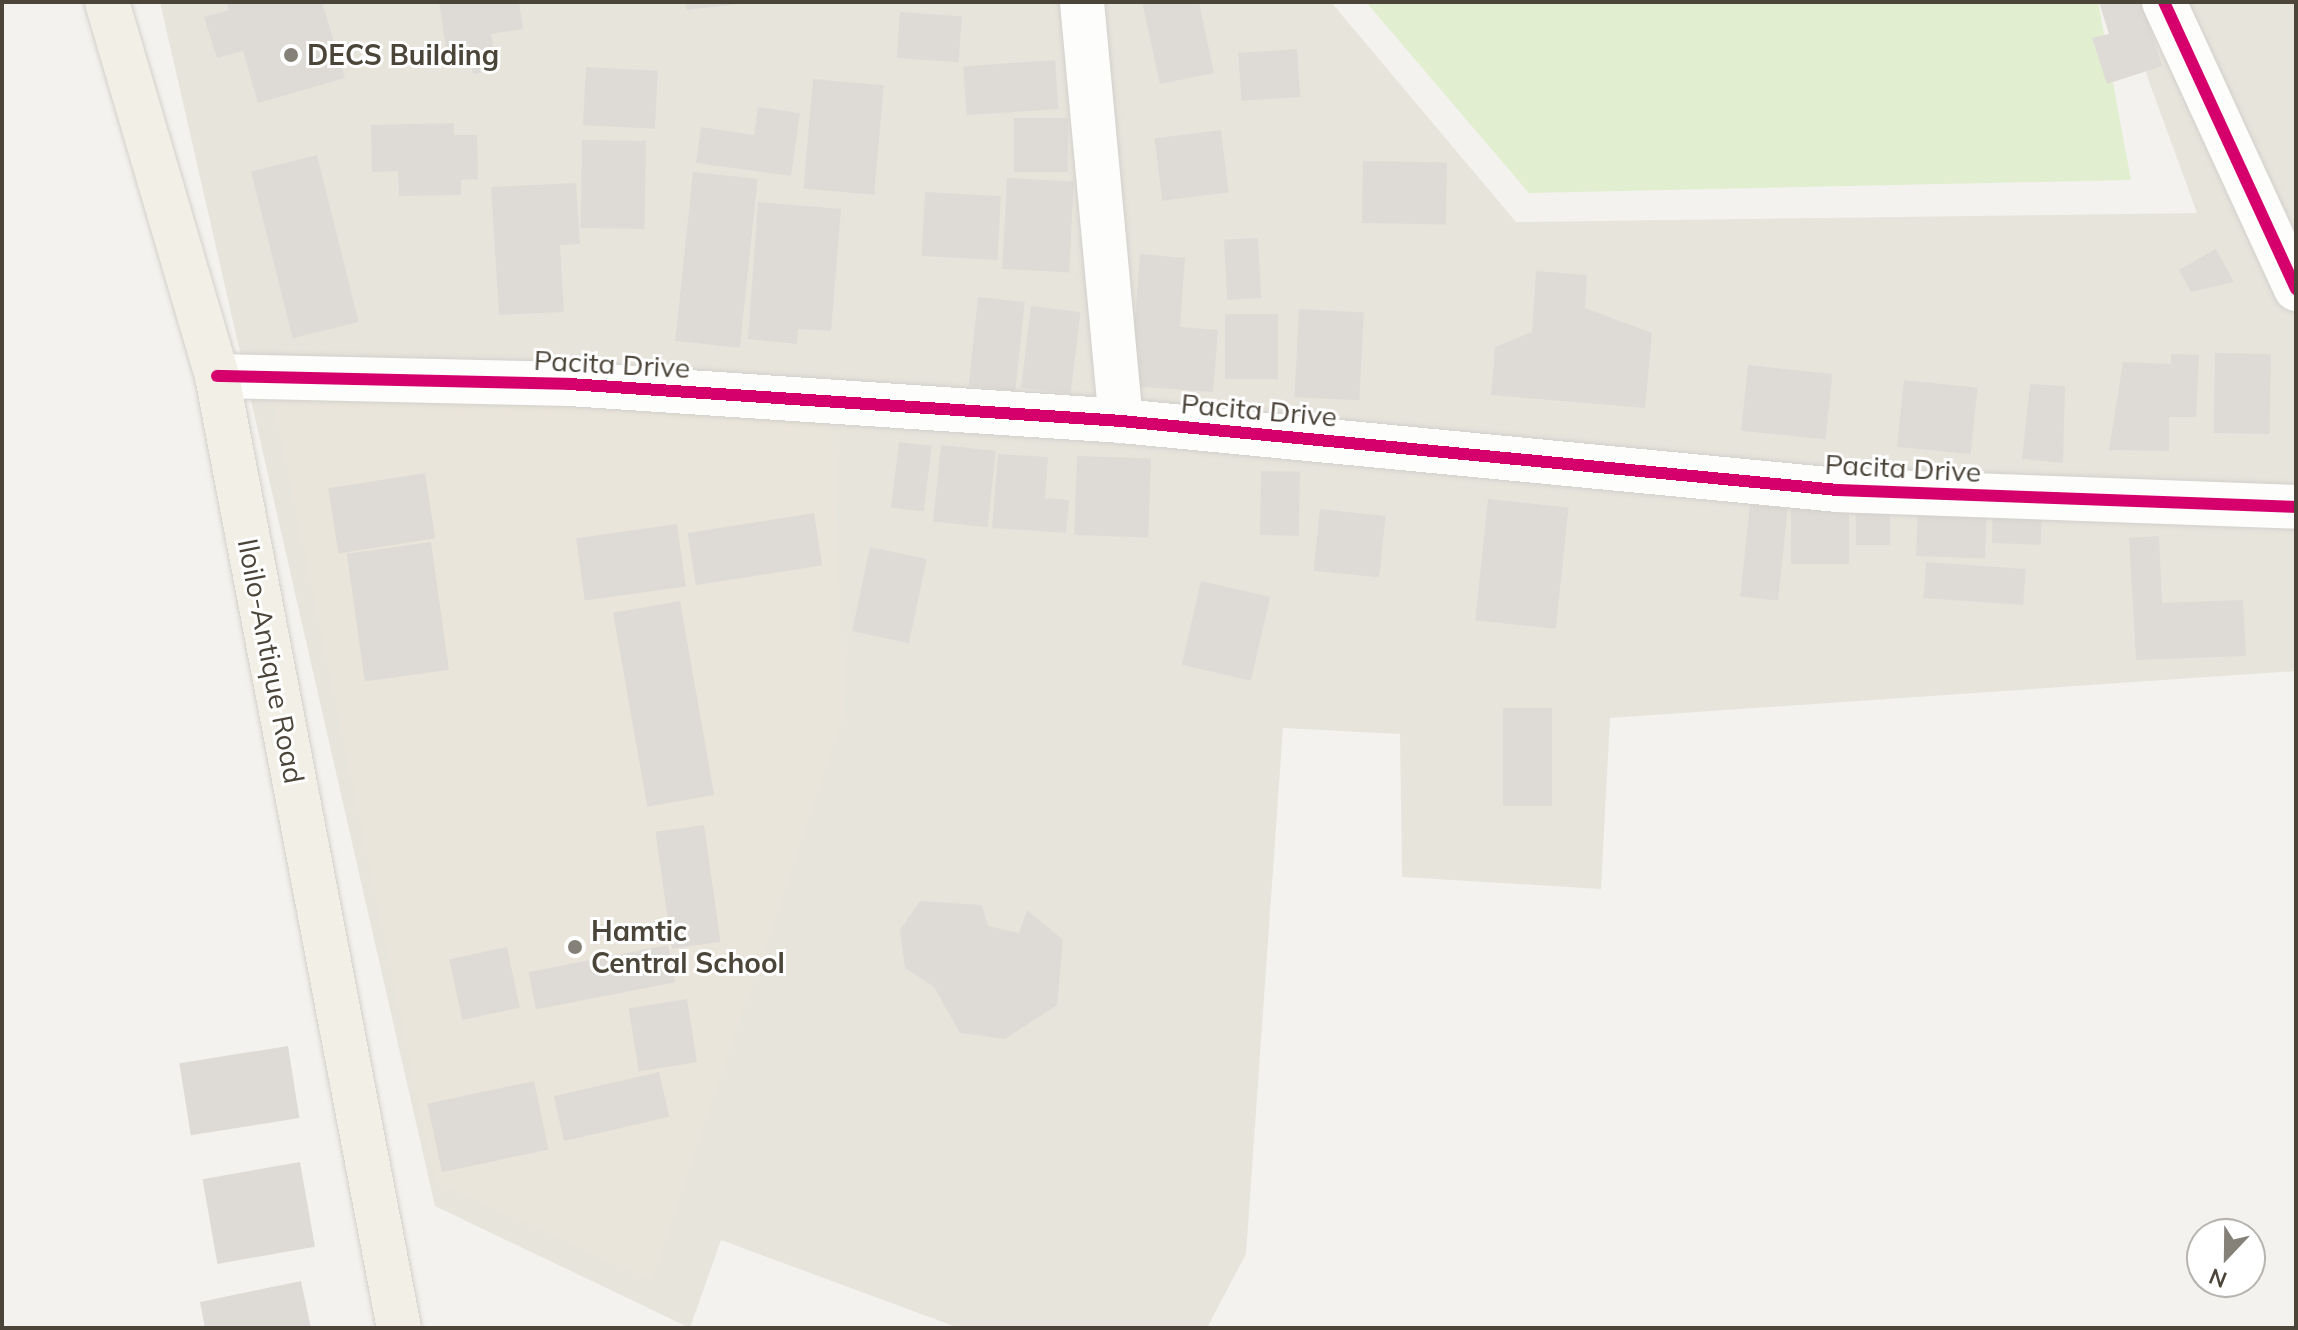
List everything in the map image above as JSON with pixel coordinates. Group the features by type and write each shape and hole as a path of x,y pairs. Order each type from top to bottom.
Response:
{"main road":[{"name":"Iloilo-Antique Road","path":"107,2 217,376 399,1328"}],"street":[{"path":"1082,2 1121,421"},
{"path":"2164,2 2296,289"},
{"name":"Pacita Drive","path":"217,376 569,384 1121,421 1837,490 2296,507"}],"shaded area":[{"path":"160,2 1331,2 1516,222 2197,213 2120,2 2296,2 2296,671 1610,718 1601,889 1402,877 1400,734 1283,728 1246,1254 1207,1328 959,1328 721,1240 690,1328 435,1206"},
{"name":"Hamtic Central School","path":"272,393 832,421 844,714 651,1280 435,1181"}],"green space":[{"path":"1366,2 2098,2 2131,180 1529,193"}],"building":[{"name":"DECS Building","path":"226,2 322,2 345,78 258,103 243,51 217,58 204,17 229,10"},
{"path":"439,2 519,2 523,29 491,34 497,70 473,74 468,44 446,48"},
{"path":"685,2 739,2 739,4 686,10"},
{"path":"1142,2 1199,2 1214,73 1160,84"},
{"path":"2099,2 2142,2 2162,66 2107,84 2092,38 2109,34"},
{"path":"900,12 962,16 959,62 897,58"},
{"path":"1297,49 1300,97 1241,101 1238,53"},
{"path":"1055,60 1058,109 967,115 963,66"},
{"path":"586,67 658,71 655,129 583,125"},
{"path":"813,79 884,85 874,195 803,189"},
{"path":"758,107 800,113 791,176 696,163 701,127 754,135"},
{"path":"1014,118 1068,118 1068,172 1014,172"},
{"path":"454,123 454,135 477,135 478,179 461,180 461,195 399,196 398,171 372,172 371,125"},
{"path":"1221,130 1229,193 1162,201 1154,138"},
{"path":"582,140 646,141 644,229 580,228"},
{"path":"317,155 359,322 293,338 251,171"},
{"path":"1363,161 1447,162 1446,224 1362,223"},
{"path":"693,172 758,179 740,348 675,341"},
{"path":"1007,178 1074,182 1069,272 1002,269"},
{"path":"576,183 580,244 560,245 564,312 499,315 491,187"},
{"path":"925,192 1001,196 998,260 922,256"},
{"path":"758,202 841,209 831,331 798,329 797,344 748,339"},
{"path":"1258,238 1261,298 1227,300 1224,240"},
{"path":"2216,249 2234,282 2191,292 2179,270"},
{"path":"1140,254 1185,258 1180,327 1218,330 1213,392 1130,386"},
{"path":"1536,271 1587,275 1585,308 1652,333 1645,408 1491,395 1495,347 1532,332"},
{"path":"978,297 1025,302 1015,390 969,386"},
{"path":"1031,306 1081,312 1071,393 1021,387"},
{"path":"1299,309 1364,312 1359,400 1294,397"},
{"path":"1225,314 1278,314 1278,379 1225,379"},
{"path":"2215,353 2271,354 2270,434 2214,433"},
{"path":"2171,354 2199,355 2196,417 2169,417 2169,451 2109,450 2123,362 2171,364"},
{"path":"1748,365 1833,374 1826,440 1741,431"},
{"path":"1904,380 1978,388 1971,454 1897,447"},
{"path":"2030,384 2065,386 2063,463 2022,459"},
{"path":"899,442 932,446 924,512 891,508"},
{"path":"941,445 996,451 988,527 933,522"},
{"path":"998,454 1048,457 1045,498 1069,500 1066,533 992,528"},
{"path":"1077,456 1151,459 1148,538 1074,535"},
{"path":"1261,471 1300,472 1299,536 1260,535"},
{"path":"425,473 435,538 339,554 328,488"},
{"path":"1856,498 1890,498 1890,545 1856,545"},
{"path":"1488,499 1569,507 1556,629 1475,620"},
{"path":"1791,499 1849,499 1849,564 1791,564"},
{"path":"1918,502 1987,504 1985,558 1916,556"},
{"path":"1750,504 1788,508 1778,600 1740,596"},
{"path":"1993,507 2042,509 2041,545 1992,543"},
{"path":"1320,509 1386,516 1379,578 1314,571"},
{"path":"814,513 822,565 696,585 688,533"},
{"path":"677,524 686,586 585,601 576,538"},
{"path":"2159,536 2162,603 2243,600 2246,656 2136,660 2129,538"},
{"path":"431,542 449,670 365,682 347,554"},
{"path":"870,547 927,559 909,643 852,631"},
{"path":"1926,562 2026,569 2023,605 1923,598"},
{"path":"1201,581 1270,597 1251,681 1182,665"},
{"path":"680,601 714,795 647,807 613,613"},
{"path":"1503,708 1552,708 1552,806 1503,806"},
{"path":"704,825 720,942 672,949 655,832"},
{"path":"920,901 982,905 988,926 1019,933 1027,910 1063,940 1057,1005 1005,1039 960,1033 934,987 905,968 900,930"},
{"path":"668,945 675,982 536,1009 529,972"},
{"path":"507,947 520,1008 462,1020 449,959"},
{"path":"687,999 697,1062 639,1071 629,1008"},
{"path":"288,1046 299,1118 191,1135 179,1063"},
{"path":"659,1072 669,1117 564,1141 554,1096"},
{"path":"534,1081 549,1149 442,1172 427,1104"},
{"path":"300,1162 315,1247 217,1264 203,1179"},
{"path":"301,1281 311,1328 205,1328 200,1302"}],"cycle path":[{"path":"2164,2 2296,289"},
{"path":"217,376 569,384 1121,421 1837,490 2296,507"}],"place":[{"name":"DECS Building","path":"291,55"},
{"name":"Hamtic Central School","path":"575,947"}]}
